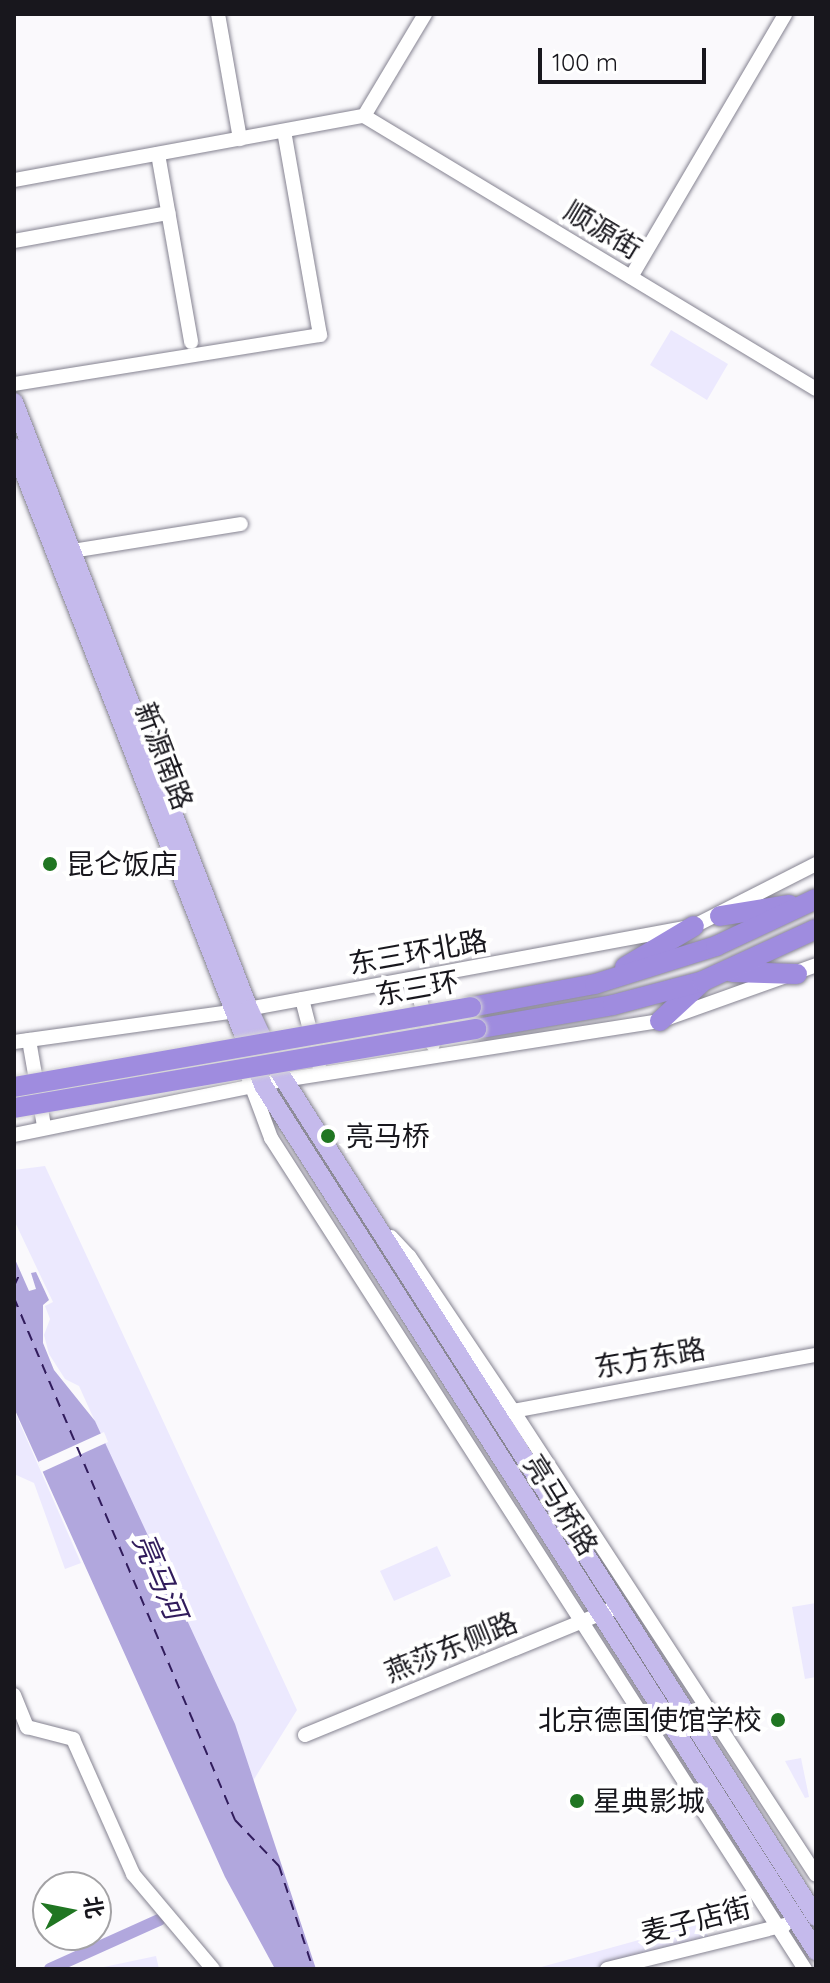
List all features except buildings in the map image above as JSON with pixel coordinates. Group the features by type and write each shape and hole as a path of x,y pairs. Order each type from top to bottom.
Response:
{"highway":[{"path":"720,916 814,900"},
{"name":"东三环","path":"14,1087 595,984 716,946 814,900"},
{"path":"595,984 694,926"},
{"name":"东三环","path":"14,1108 613,1005 728,972 816,929"},
{"path":"728,972 797,974"},
{"path":"660,1021 703,981"}],"main road":[{"name":"新源南路","path":"14,402 72,551 240,1011 253,1079"},
{"name":"新源南路","path":"14,447 240,1011"},
{"name":"亮马桥路","path":"240,1011 360,1205 504,1414 617,1607 814,1912"},
{"name":"亮马桥路","path":"253,1079 590,1618 816,1951"}],"street":[{"path":"218,14 240,139"},
{"path":"14,180 364,116 425,14"},
{"path":"631,277 785,14"},
{"name":"顺源街","path":"364,116 816,389"},
{"path":"14,384 320,335 284,131"},
{"path":"158,154 191,342"},
{"path":"14,241 168,213"},
{"path":"72,551 241,524"},
{"name":"东三环北路","path":"22,1041 240,1011 694,926 720,916 816,864"},
{"path":"14,1135 71,1121 95,1102 280,1074 322,1075 660,1021 816,965"},
{"path":"429,977 417,989 433,1047 452,1055"},
{"path":"302,999 322,1075"},
{"path":"22,1041 44,1126"},
{"name":"东方东路","path":"504,1414 816,1355"},
{"path":"504,1414 816,1875"},
{"name":"燕莎东侧路","path":"305,1735 617,1607"},
{"path":"590,1618 805,1969"},
{"path":"14,1695 27,1727 73,1739 133,1874 213,1969"},
{"path":"797,1922 814,1912"},
{"name":"麦子店街","path":"607,1969 797,1922"}],"shaded area":[{"path":"671,330 728,364 707,400 650,365"},
{"path":"45,1166 297,1710 251,1784 213,1683 79,1386 65,1379 49,1354 44,1335 50,1319 45,1306 53,1302 14,1220 14,1170"},
{"path":"14,1410 81,1563 65,1569 34,1483 14,1474"},
{"path":"437,1546 451,1576 394,1601 380,1571"},
{"path":"816,1603 816,1677 805,1679 792,1607"},
{"path":"801,1758 809,1797 805,1798 785,1761"},
{"path":"704,1922 708,1937 607,1969 534,1969"},
{"path":"156,1956 159,1969 99,1969 99,1968"}],"water":[{"name":"亮马河","path":"14,1257 29,1291 36,1289 31,1273 36,1272 49,1300 43,1305 43,1343 54,1370 95,1421 235,1724 316,1969 275,1969 225,1877 14,1408"}],"pier":[{"path":"104,1432 108,1442 42,1472 38,1462"}],"waterway":[{"path":"50,1969 159,1920"}],"ferry route":[{"path":"14,1286 20,1273"},
{"path":"14,1298 235,1820 279,1866 313,1969"}],"place":[{"name":"昆仑饭店","path":"50,864"},
{"name":"亮马桥","path":"328,1136"},
{"name":"北京德国使馆学校","path":"778,1720"},
{"name":"星典影城","path":"577,1801"}]}
